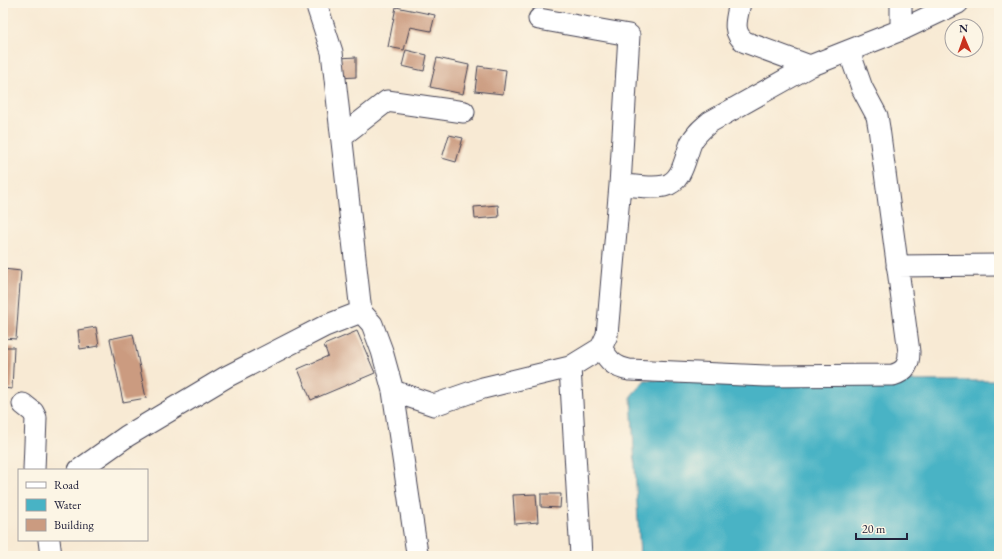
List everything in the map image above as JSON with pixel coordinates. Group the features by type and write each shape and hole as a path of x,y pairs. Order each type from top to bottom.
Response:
{"street":[{"path":"316,3 332,52 361,312 372,324 382,350 393,391 417,552"},
{"path":"740,3 736,24 736,32 739,38 745,42 810,66"},
{"path":"901,3 901,30"},
{"path":"620,185 665,186 678,177 691,143 698,132 710,122 810,66 901,30 958,3"},
{"path":"393,391 434,405 483,388 570,367 601,348 607,335 620,185 629,35 539,19"},
{"path":"601,348 610,362 617,368 629,370 766,376 893,375 901,372 909,360 877,116 862,88 849,51"},
{"path":"342,136 387,101 464,112"},
{"path":"897,266 999,265"},
{"path":"80,469 127,436 226,377 325,326 361,312"},
{"path":"570,367 581,556"},
{"path":"23,404 33,412 36,418 34,469"},
{"path":"49,541 51,556"}],"water":[{"path":"645,380 999,381 999,556 640,556 631,396"}],"building":[{"path":"396,7 435,15 431,31 410,27 404,50 388,47"},
{"path":"406,50 427,55 424,71 402,66"},
{"path":"356,57 356,77 339,78 339,58"},
{"path":"437,58 469,65 463,94 430,87"},
{"path":"478,66 506,70 503,94 475,91"},
{"path":"449,135 463,138 456,162 442,158"},
{"path":"498,205 499,217 475,219 474,207"},
{"path":"3,269 21,271 16,339 3,338"},
{"path":"96,327 99,346 80,349 78,330"},
{"path":"357,331 375,373 311,400 298,369 328,356 324,345"},
{"path":"133,334 146,398 123,402 110,339"},
{"path":"3,347 14,347 12,389 3,388"},
{"path":"536,494 538,522 515,524 513,495"},
{"path":"541,494 561,494 560,508 541,507"}]}
